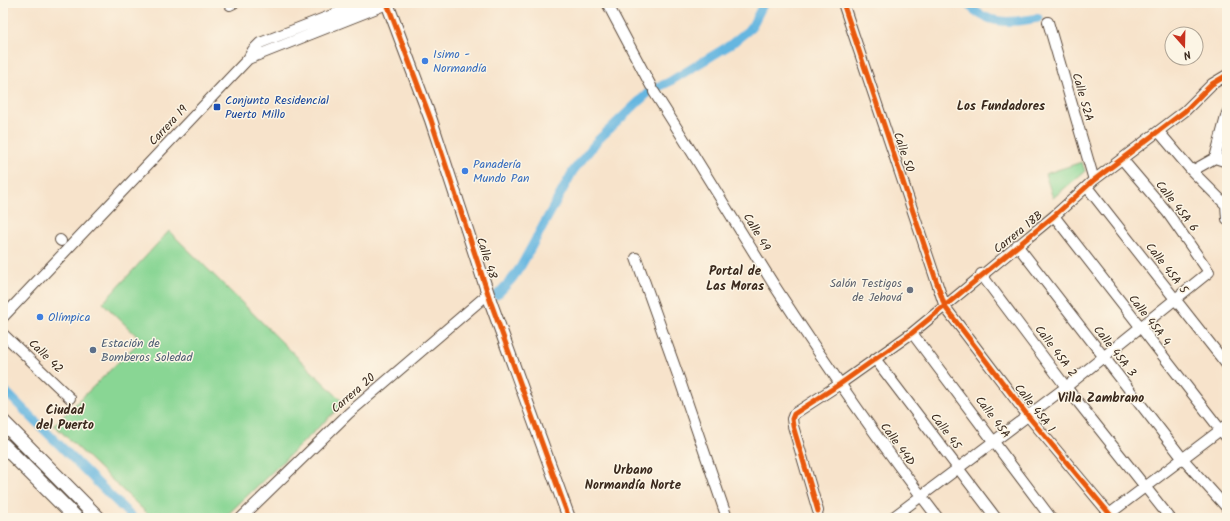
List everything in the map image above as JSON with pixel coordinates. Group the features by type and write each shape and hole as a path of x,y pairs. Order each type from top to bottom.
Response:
{"main road":[{"path":"3,422 98,518"},
{"path":"3,445 76,518"}],"street":[{"path":"253,55 260,43 363,3"},
{"name":"Carrera 19","path":"3,317 253,55 387,3"},
{"name":"Calle 48","path":"387,3 431,120 488,296 569,518"},
{"name":"Calle 49","path":"607,3 652,89 774,284 840,384"},
{"name":"Calle 50","path":"844,3 945,307"},
{"name":"Calle 52A","path":"1048,22 1090,183"},
{"name":"Carrera 18B","path":"818,511 792,419 794,414 876,360 912,333 945,307 981,274 1054,216 1090,183 1190,107 1212,84 1227,76"},
{"path":"1192,171 1215,158 1226,119"},
{"path":"1159,132 1192,171 1226,205 1227,219"},
{"path":"1215,158 1227,162"},
{"name":"Calle 45A 6","path":"1122,159 1168,212 1209,272 1176,300"},
{"name":"Calle 45A 5","path":"1090,183 1176,300 1227,365"},
{"name":"Calle 45A 4","path":"1054,216 1140,328 1225,431"},
{"name":"Calle 45A 3","path":"1017,245 1183,459 1227,508"},
{"path":"636,258 727,518"},
{"name":"Calle 45A 2","path":"981,274 1066,387 1147,486 1170,518"},
{"name":"Carrera 20","path":"241,518 349,413 488,296"},
{"path":"892,518 1066,387 1176,300"},
{"name":"Calle 45A 1","path":"945,307 1028,416 1109,516"},
{"name":"Calle 45A","path":"912,333 1052,518"},
{"name":"Calle 42","path":"3,334 70,398"},
{"name":"Calle 45","path":"876,360 996,518"},
{"name":"Calle 44D","path":"840,384 882,444 938,518"},
{"path":"1109,516 1183,459 1225,431"}],"green space":[{"path":"1082,162 1085,171 1053,198 1045,174"},
{"path":"169,231 344,403 224,518 152,518 54,425 141,340 103,303"}],"waterway":[{"path":"497,295 512,279 521,266 573,171 598,140 650,91 669,82 730,45 751,28 764,3"},
{"path":"967,3 982,16 1000,21 1009,22 1038,18"},
{"path":"3,389 133,518"}],"cycle path":[{"path":"387,3 431,120 491,303 569,518"},
{"path":"843,3 945,307 1028,416 1113,518"},
{"path":"818,511 793,426 792,419 794,414 840,384 912,333 1054,216 1094,180 1185,111 1212,84 1227,75"}],"place":[{"name":"Isimo - Normandía","path":"425,61"},
{"name":"Conjunto Residencial Puerto Millo","path":"217,107"},
{"name":"Panadería Mundo Pan","path":"465,171"},
{"name":"Salón Testigos de Jehová","path":"910,290"},
{"name":"Olímpica","path":"40,317"},
{"name":"Estación de Bomberos Soledad","path":"93,350"}],"district":[{"name":"Los Fundadores","path":"1001,105"},
{"name":"Portal de Las Moras","path":"735,278"},
{"name":"Villa Zambrano","path":"1101,397"},
{"name":"Ciudad del Puerto","path":"65,416"},
{"name":"Urbano Normandía Norte","path":"633,476"}]}
